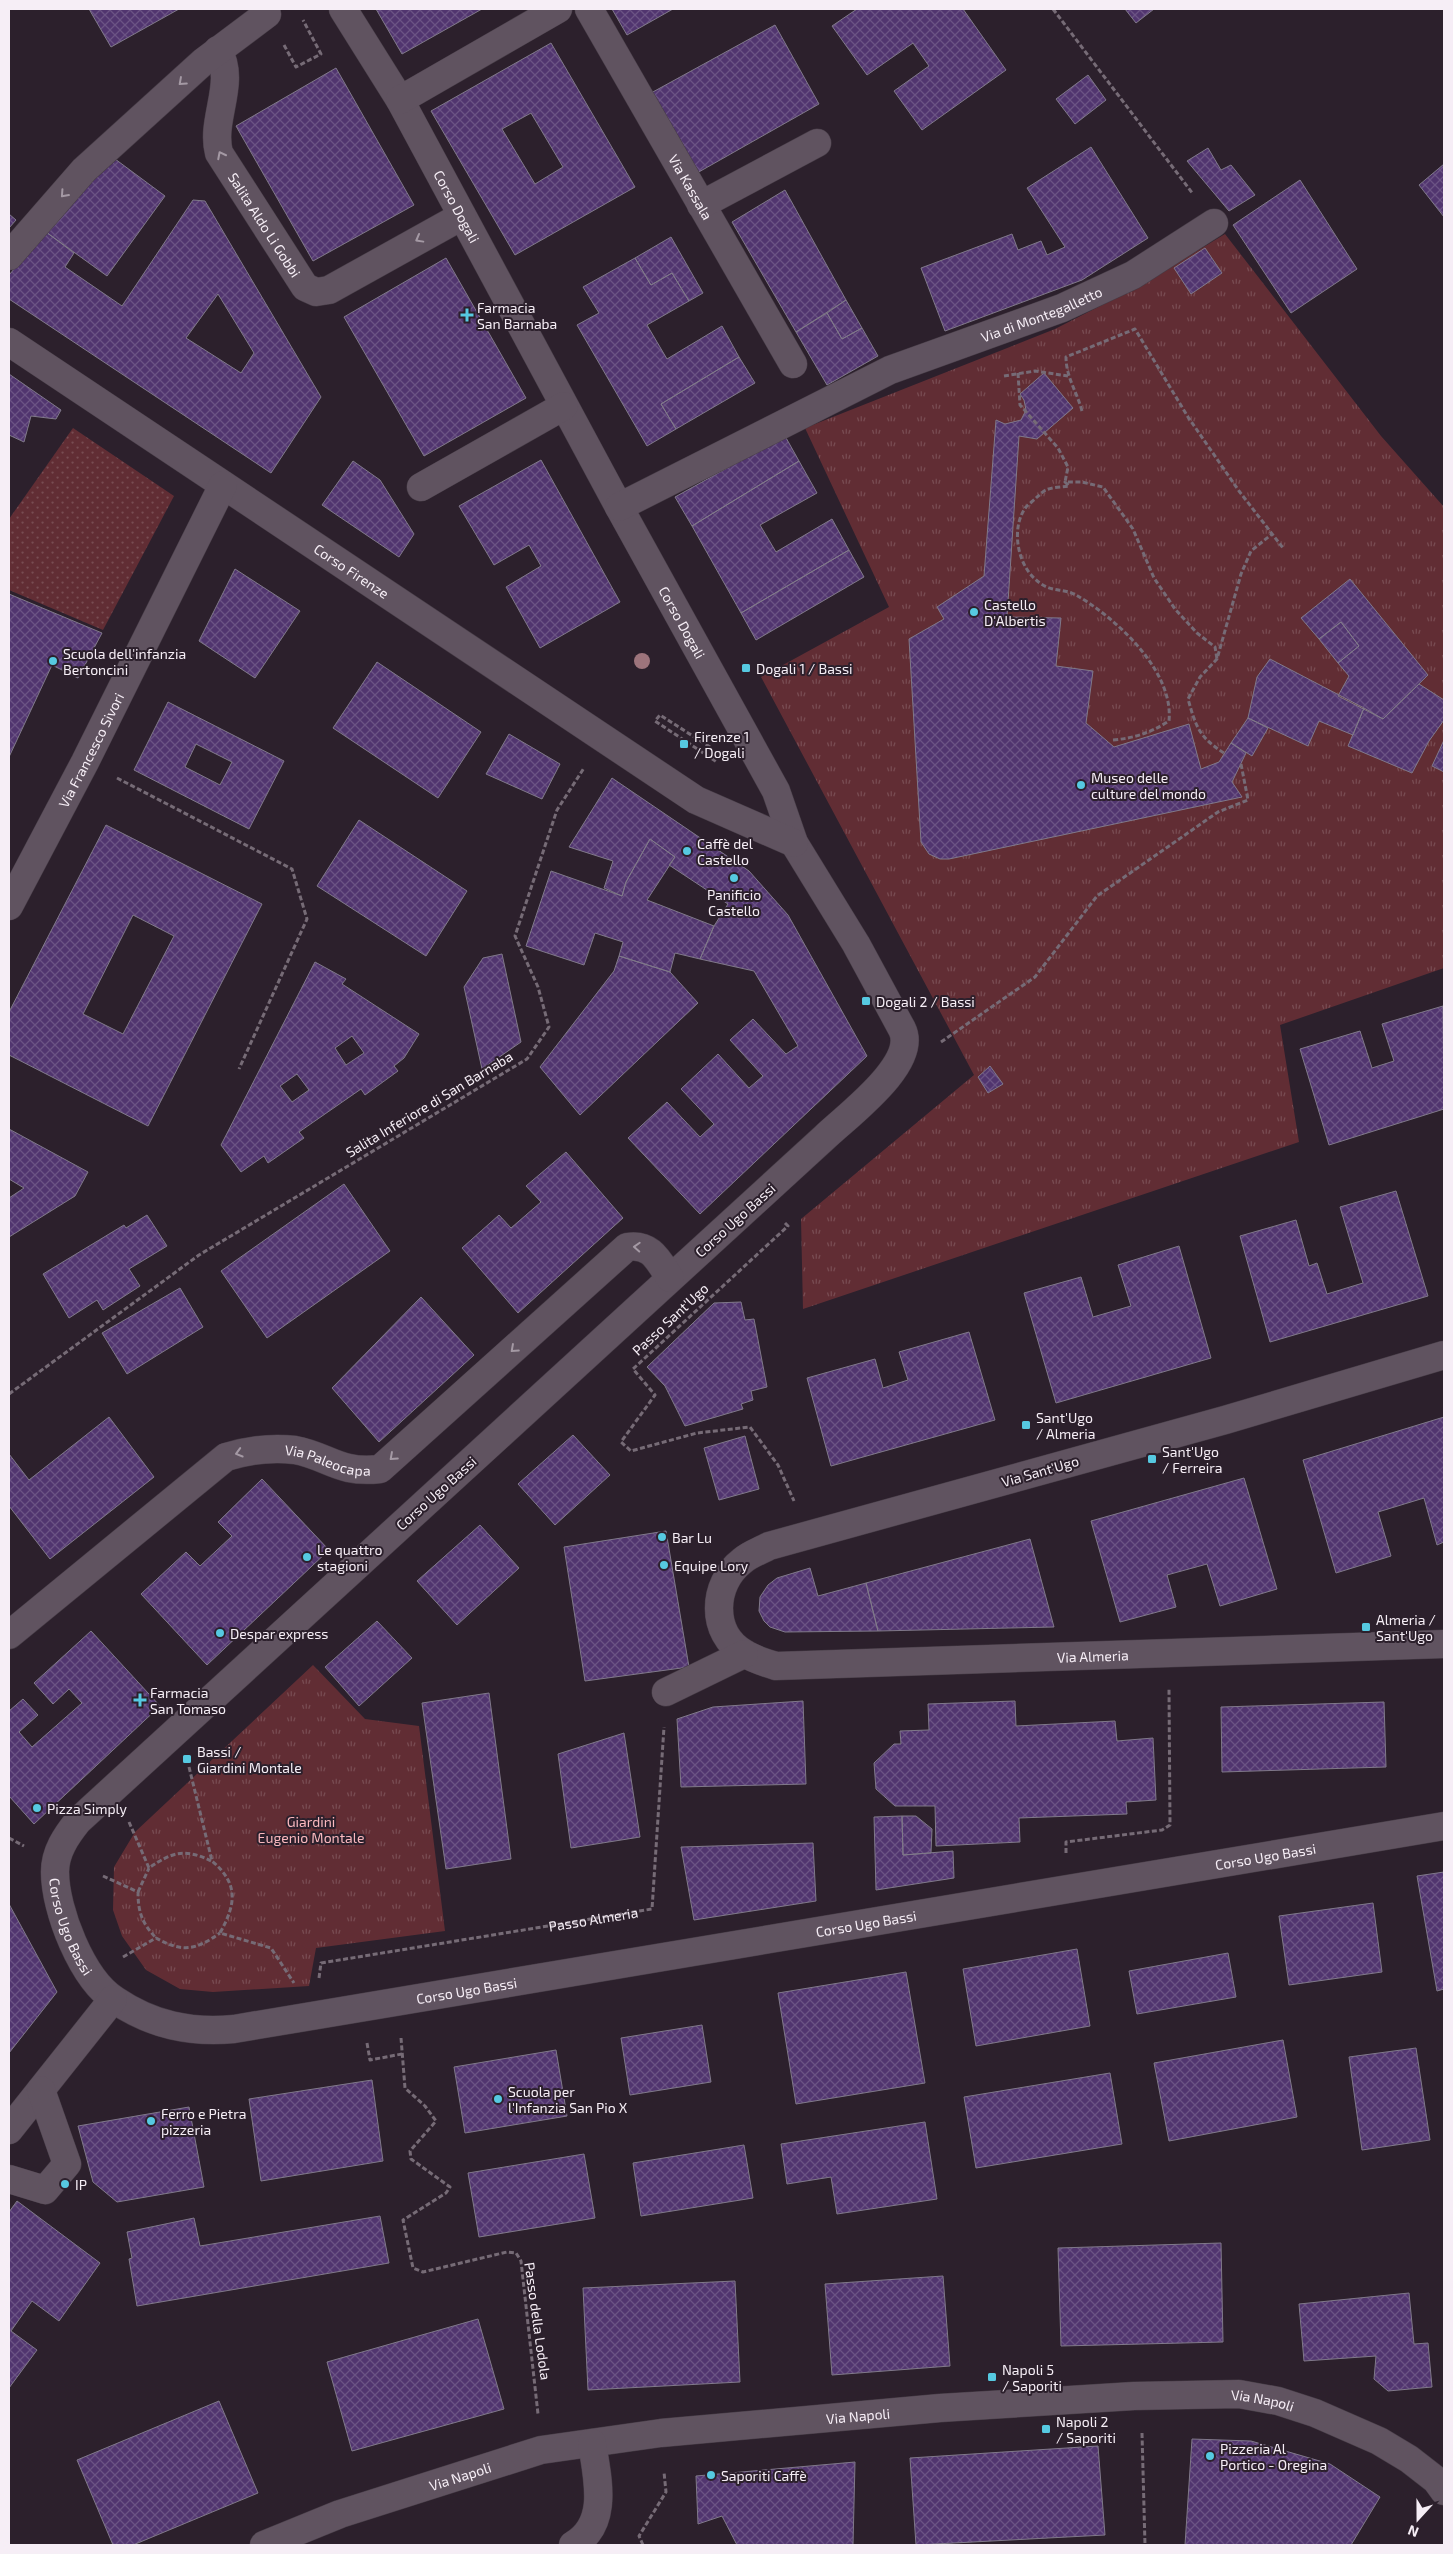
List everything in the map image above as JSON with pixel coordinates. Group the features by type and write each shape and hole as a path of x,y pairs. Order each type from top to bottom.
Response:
{"street":[{"name":"Corso Dogali","path":"343,9 400,100 564,406 776,791 794,843"},
{"path":"400,100 558,9"},
{"name":"Via Kassala","path":"589,9 793,364"},
{"path":"9,256 84,170 218,50 267,14"},
{"name":"Salita Aldo Li Gobbi","path":"218,50 224,61 226,74 215,141 218,153 306,287 316,292 329,290 462,216"},
{"path":"701,205 817,143"},
{"name":"Via di Montegalletto","path":"619,507 890,370 1062,308 1133,275 1214,223"},
{"name":"Corso Firenze","path":"9,342 696,800 794,843"},
{"path":"421,487 564,406"},
{"name":"Via Francesco Sivori","path":"9,906 85,762 222,485"},
{"name":"Corso Ugo Bassi","path":"794,843 856,944 906,1036 904,1050 889,1076 762,1196 670,1278 78,1821 64,1839 58,1854 55,1871 58,1900 66,1927 77,1952 96,1980 113,1999 151,2020 176,2028 201,2031 234,2029 1444,1826"},
{"name":"Via Paleocapa","path":"9,1635 226,1457 259,1449 296,1451 347,1469 380,1469 627,1247 637,1245 648,1248 670,1278"},
{"name":"Via Sant'Ugo","path":"744,1654 729,1640 724,1631 719,1614 720,1597 727,1579 740,1562 769,1546 1226,1420 1444,1355"},
{"name":"Via Almeria","path":"744,1654 766,1663 787,1666 1444,1644"},
{"path":"666,1692 744,1654"},
{"path":"9,2130 113,1999"},
{"path":"9,2179 45,2190 67,2164 41,2090"},
{"name":"Via Napoli","path":"264,2545 340,2514 541,2450 661,2433 940,2408 1134,2396 1238,2394 1278,2400 1315,2413 1379,2441 1429,2474 1444,2491"},
{"path":"573,2545 588,2531 597,2516 599,2496 592,2443"}],"path":[{"path":"1053,9 1214,223"},
{"path":"267,14 296,67 321,54 300,15"},
{"path":"1082,411 1077,392 1068,376 1066,357 1135,329 1194,425 1239,491 1283,548"},
{"path":"1004,376 1035,370 1068,376"},
{"path":"1018,373 1020,405 1058,448 1068,467 1066,482 1069,486 1046,490 1025,508 1019,525 1017,543 1024,563 1033,578 1049,590 1074,594 1110,620 1131,640 1145,654 1163,682 1171,706 1169,721 1153,731 1136,738 1112,740"},
{"path":"1066,482 1082,482 1103,487 1133,530 1154,578 1175,608 1197,633 1215,647 1217,659"},
{"path":"1224,753 1206,742 1194,722 1188,699 1200,677 1217,659 1241,574 1251,551 1273,533"},
{"path":"724,767 654,721 660,715 728,759 747,738"},
{"path":"85,762 292,869 307,919 238,1069"},
{"name":"Salita Inferiore di San Barnaba","path":"9,1394 198,1255 527,1059 549,1027 538,986 515,936 557,810 582,772 583,764"},
{"path":"941,1042 1035,977 1097,896 1218,812 1248,800 1241,764"},
{"name":"Passo Sant'Ugo","path":"782,1220 788,1226 633,1369 655,1395 621,1442 631,1451 696,1434 750,1427 778,1465 795,1503"},
{"path":"1067,1855 1066,1842 1162,1830 1170,1825 1169,1687"},
{"name":"Passo Almeria","path":"318,1982 320,1963 652,1910 666,1692"},
{"path":"189,1764 212,1861"},
{"path":"129,1822 149,1868"},
{"path":"9,1838 25,1847"},
{"path":"180,1853 197,1854 212,1861 220,1868 229,1883 233,1899 232,1912 220,1932 202,1945 186,1948 170,1946 156,1938 143,1924 138,1909 138,1892 149,1868 164,1857 180,1853"},
{"path":"102,1876 138,1892"},
{"path":"220,1932 270,1948 294,1981 294,1987"},
{"path":"122,1957 156,1938"},
{"name":"Passo della Lodola","path":"400,2030 405,2088 425,2106 436,2121 410,2151 411,2159 450,2187 446,2193 403,2220 413,2268 423,2272 507,2252 516,2253 521,2261 541,2450"},
{"path":"366,2036 370,2060 402,2054"},
{"path":"1142,2433 1145,2545"},
{"path":"643,2545 639,2536 666,2492 664,2472"}],"green space":[{"path":"1225,234 1381,436 1444,507 1444,968 1280,1025 1299,1142 803,1309 801,1219 974,1075 761,677 889,607 805,428 1055,329 1139,286"},
{"path":"73,428 174,496 103,630 9,590 9,519"},
{"name":"Giardini Eugenio Montale","path":"313,1665 365,1719 419,1726 445,1931 316,1948 309,1986 213,1992 180,1989 146,1970 122,1936 113,1910 114,1867 135,1832"}],"building":[{"path":"89,9 179,9 111,47"},
{"path":"376,9 482,9 402,54"},
{"path":"612,9 673,9 627,35"},
{"path":"857,9 963,9 1006,70 922,130 894,91 929,66 913,43 867,75 832,26"},
{"path":"1125,9 1154,9 1136,23"},
{"path":"775,25 819,104 697,173 651,93"},
{"path":"551,43 635,187 515,255 431,111","holes":["531,113 563,167 535,184 502,129"]},
{"path":"336,68 414,205 313,261 236,126"},
{"path":"1088,75 1106,100 1075,124 1056,99"},
{"path":"1091,147 1148,238 1082,280 945,331 921,268 1012,234 1018,250 1041,241 1047,255 1065,247 1027,188"},
{"path":"1208,148 1221,170 1231,165 1255,195 1229,211 1187,161"},
{"path":"111,156 165,196 107,276 46,232"},
{"path":"1444,164 1444,217 1419,185"},
{"path":"1300,180 1357,269 1291,313 1233,225"},
{"path":"785,190 846,300 796,332 732,222"},
{"path":"193,200 205,201 321,397 271,473 9,299 9,275 46,232 74,253 65,267 122,306","holes":["218,294 254,353 241,373 186,338"]},
{"path":"9,214 16,220 9,228"},
{"path":"671,237 703,293 689,301 672,273 651,285 635,258"},
{"path":"1205,248 1222,273 1191,294 1174,268"},
{"path":"446,258 526,398 424,456 344,317"},
{"path":"635,258 651,285 672,273 689,301 647,325 667,359 722,326 739,357 661,404 676,429 647,446 577,325 599,313 583,287"},
{"path":"846,300 862,328 842,339 827,313"},
{"path":"827,313 842,339 862,328 878,356 827,385 796,332"},
{"path":"739,357 755,383 676,429 661,404"},
{"name":"Castello D'Albertis","path":"1044,373 1073,408 1037,439 1019,436 1007,617 1061,618 1056,666 1093,671 1086,723 1114,747 1189,724 1201,769 1219,762 1231,743 1246,753 1232,782 1242,797 949,859 940,859 929,854 921,842 909,639 944,619 937,607 984,576 996,420 1005,424 1021,420 1026,410 1024,400 1020,394"},
{"path":"9,374 61,410 56,419 31,416 24,442 9,435"},
{"path":"785,436 799,461 692,526 675,497"},
{"path":"541,460 620,602 540,648 506,587 541,566 529,545 494,565 459,506"},
{"path":"353,461 380,480 414,534 399,557 322,505"},
{"path":"799,461 817,493 760,525 776,552 832,519 849,550 741,613 692,526"},
{"path":"849,550 864,577 756,640 741,613"},
{"path":"235,569 300,611 255,678 199,641"},
{"path":"1350,579 1428,675 1383,719 1338,696 1349,676 1338,663 1359,646 1341,622 1319,639 1301,618"},
{"path":"9,594 102,633 78,678 52,665 9,757"},
{"path":"1341,622 1359,646 1338,663 1319,639"},
{"path":"1270,659 1364,708 1353,735 1319,721 1308,746 1248,718 1257,677"},
{"path":"377,662 481,732 438,798 333,728"},
{"path":"1419,684 1444,700 1444,720 1429,741 1412,773 1348,746 1364,708 1383,719"},
{"path":"168,702 284,761 249,829 134,770","holes":["196,744 232,762 220,785 185,767"]},
{"path":"1248,718 1268,728 1252,756 1231,743"},
{"path":"509,734 560,764 542,799 486,774"},
{"path":"1444,740 1444,772 1432,766"},
{"path":"612,778 749,871 788,915 867,1056 700,1214 628,1138 667,1102 700,1137 714,1124 681,1089 718,1054 749,1088 763,1076 730,1040 753,1019 786,1054 798,1046 754,971 700,959 714,926 728,904 669,865 675,857 650,839 626,882 622,896 604,888 613,861 569,847"},
{"path":"359,820 467,891 426,956 317,886"},
{"path":"106,825 262,904 148,1126 9,1055 9,1012","holes":["133,915 174,936 123,1034 83,1014"]},
{"path":"650,839 675,857 647,900 714,926 700,959 675,953 670,972 619,956 623,942 595,933 584,965 526,946 551,871 622,896 626,882"},
{"path":"502,954 521,1042 482,1069 464,987 483,958"},
{"path":"619,956 670,972 698,1003 580,1115 540,1067 614,971"},
{"path":"315,962 346,979 342,984 419,1034 404,1058 394,1066 398,1071 365,1095 361,1089 299,1132 304,1138 268,1163 264,1156 241,1172 221,1145","holes":["352,1036 364,1053 346,1065 335,1048","297,1074 309,1090 292,1102 280,1086"]},
{"path":"1443,1006 1444,1109 1329,1145 1300,1049 1360,1031 1372,1068 1394,1061 1382,1024"},
{"path":"990,1066 1003,1084 988,1093 978,1077"},
{"path":"9,1129 88,1172 75,1196 9,1237 9,1198 24,1188 9,1179"},
{"path":"566,1152 623,1218 518,1313 462,1248 499,1215 511,1228 541,1202 526,1186"},
{"path":"344,1184 390,1251 267,1338 221,1271"},
{"path":"1396,1191 1428,1296 1270,1342 1240,1236 1296,1220 1309,1266 1317,1263 1327,1294 1363,1283 1340,1207"},
{"path":"147,1215 167,1246 129,1269 140,1286 103,1310 97,1300 69,1318 43,1274 124,1225 126,1228"},
{"path":"1179,1246 1211,1358 1056,1403 1024,1293 1081,1277 1093,1317 1131,1306 1118,1265"},
{"path":"180,1288 203,1327 127,1374 102,1333"},
{"path":"421,1297 474,1355 379,1442 332,1388"},
{"path":"741,1302 745,1320 754,1319 767,1387 751,1391 753,1400 741,1404 743,1409 685,1426 665,1386 647,1367 714,1303"},
{"path":"969,1332 995,1420 831,1466 807,1378 875,1359 883,1388 908,1380 899,1352"},
{"path":"109,1417 154,1477 50,1559 9,1506 9,1454 29,1480"},
{"path":"1444,1417 1444,1542 1437,1545 1424,1498 1378,1512 1391,1556 1336,1573 1303,1460"},
{"path":"573,1435 610,1475 555,1525 518,1484"},
{"path":"745,1436 759,1489 719,1500 704,1448"},
{"path":"1244,1478 1277,1589 1220,1606 1207,1564 1167,1575 1176,1607 1120,1622 1091,1521"},
{"path":"262,1479 329,1550 207,1665 141,1594 186,1552 200,1566 232,1536 218,1522"},
{"path":"480,1525 519,1568 457,1625 417,1581"},
{"path":"666,1531 689,1667 585,1681 564,1547"},
{"path":"1030,1539 1054,1627 878,1631 866,1583"},
{"path":"810,1568 818,1596 866,1583 878,1631 785,1632 770,1627 764,1621 759,1611 760,1597 768,1585 777,1578"},
{"path":"377,1621 412,1658 359,1706 325,1667"},
{"path":"91,1631 160,1706 34,1824 9,1796 9,1711 23,1699 38,1715 19,1732 32,1747 82,1703 69,1689 53,1704 34,1683"},
{"path":"489,1693 511,1859 446,1869 422,1703"},
{"path":"803,1701 806,1784 681,1787 677,1719 713,1707"},
{"path":"1015,1701 1016,1726 1115,1721 1117,1741 1153,1738 1156,1800 1126,1802 1127,1814 1019,1818 1020,1842 936,1846 935,1806 895,1806 876,1789 874,1763 894,1744 901,1744 900,1731 929,1730 928,1704"},
{"path":"1384,1702 1386,1767 1222,1772 1221,1707"},
{"path":"624,1733 640,1837 571,1848 558,1754"},
{"path":"902,1816 916,1816 932,1829 931,1853 903,1855"},
{"path":"902,1816 903,1855 953,1851 954,1878 876,1890 874,1817"},
{"path":"813,1843 816,1901 694,1920 681,1847"},
{"path":"1444,1872 1444,1989 1437,1991 1417,1876"},
{"path":"1373,1903 1382,1972 1289,1985 1279,1916"},
{"path":"9,1904 57,1992 9,2053"},
{"path":"1077,1949 1090,2026 976,2046 963,1969"},
{"path":"1228,1953 1236,1997 1137,2014 1129,1971"},
{"path":"906,1972 925,2083 796,2104 778,1993"},
{"path":"702,2025 711,2082 630,2095 621,2038"},
{"path":"1283,2040 1297,2117 1169,2141 1154,2063"},
{"path":"1416,2048 1430,2140 1362,2150 1349,2057"},
{"path":"556,2050 567,2116 465,2133 454,2067"},
{"path":"1110,2073 1122,2144 976,2168 964,2097"},
{"path":"372,2080 383,2161 261,2181 249,2099"},
{"path":"189,2107 204,2187 117,2202 93,2182 78,2126"},
{"path":"925,2122 937,2199 837,2214 831,2177 787,2184 781,2144"},
{"path":"744,2145 753,2198 641,2216 633,2163"},
{"path":"584,2154 595,2218 479,2237 468,2173"},
{"path":"17,2201 100,2263 59,2321 32,2301 11,2331 37,2350 9,2388 9,2212"},
{"path":"380,2216 389,2263 137,2306 129,2259 132,2258 127,2232 194,2218 200,2246"},
{"path":"1221,2243 1223,2342 1061,2346 1058,2248"},
{"path":"943,2276 950,2366 832,2375 825,2284"},
{"path":"735,2281 740,2382 588,2390 583,2288"},
{"path":"1409,2293 1414,2344 1428,2343 1432,2387 1388,2391 1374,2379 1376,2356 1304,2361 1299,2304"},
{"path":"478,2319 504,2409 352,2451 327,2362"},
{"path":"219,2401 258,2493 133,2545 113,2545 77,2460"},
{"path":"1192,2439 1251,2441 1330,2464 1380,2497 1351,2545 1185,2545"},
{"path":"1098,2446 1105,2535 916,2545 910,2458"},
{"path":"855,2462 853,2545 737,2545 722,2516 698,2524 696,2476"}],"place":[{"name":"Farmacia San Barnaba","path":"467,315"},
{"name":"Castello D'Albertis","path":"974,612"},
{"name":"Scuola dell'infanzia Bertoncini","path":"53,661"},
{"name":"Dogali 1 / Bassi","path":"746,668"},
{"name":"Firenze 1 / Dogali","path":"684,744"},
{"name":"Museo delle culture del mondo","path":"1081,785"},
{"name":"Caffè del Castello","path":"687,851"},
{"name":"Panificio Castello","path":"734,878"},
{"name":"Dogali 2 / Bassi","path":"866,1001"},
{"name":"Sant'Ugo / Almeria","path":"1026,1425"},
{"name":"Sant'Ugo / Ferreira","path":"1152,1459"},
{"name":"Bar Lu","path":"662,1537"},
{"name":"Le quattro stagioni","path":"307,1557"},
{"name":"Equipe Lory","path":"664,1565"},
{"name":"Almeria / Sant'Ugo","path":"1366,1627"},
{"name":"Despar express","path":"220,1633"},
{"name":"Farmacia San Tomaso","path":"140,1700"},
{"name":"Bassi / Giardini Montale","path":"187,1759"},
{"name":"Pizza Simply","path":"37,1808"},
{"name":"Scuola per l'Infanzia San Pio X","path":"498,2099"},
{"name":"Ferro e Pietra pizzeria","path":"151,2121"},
{"name":"IP","path":"65,2184"},
{"name":"Napoli 5 / Saporiti","path":"992,2377"},
{"name":"Napoli 2 / Saporiti","path":"1046,2429"},
{"name":"Pizzeria Al Portico - Oregina","path":"1210,2456"},
{"name":"Saporiti Caffè","path":"711,2475"}]}
